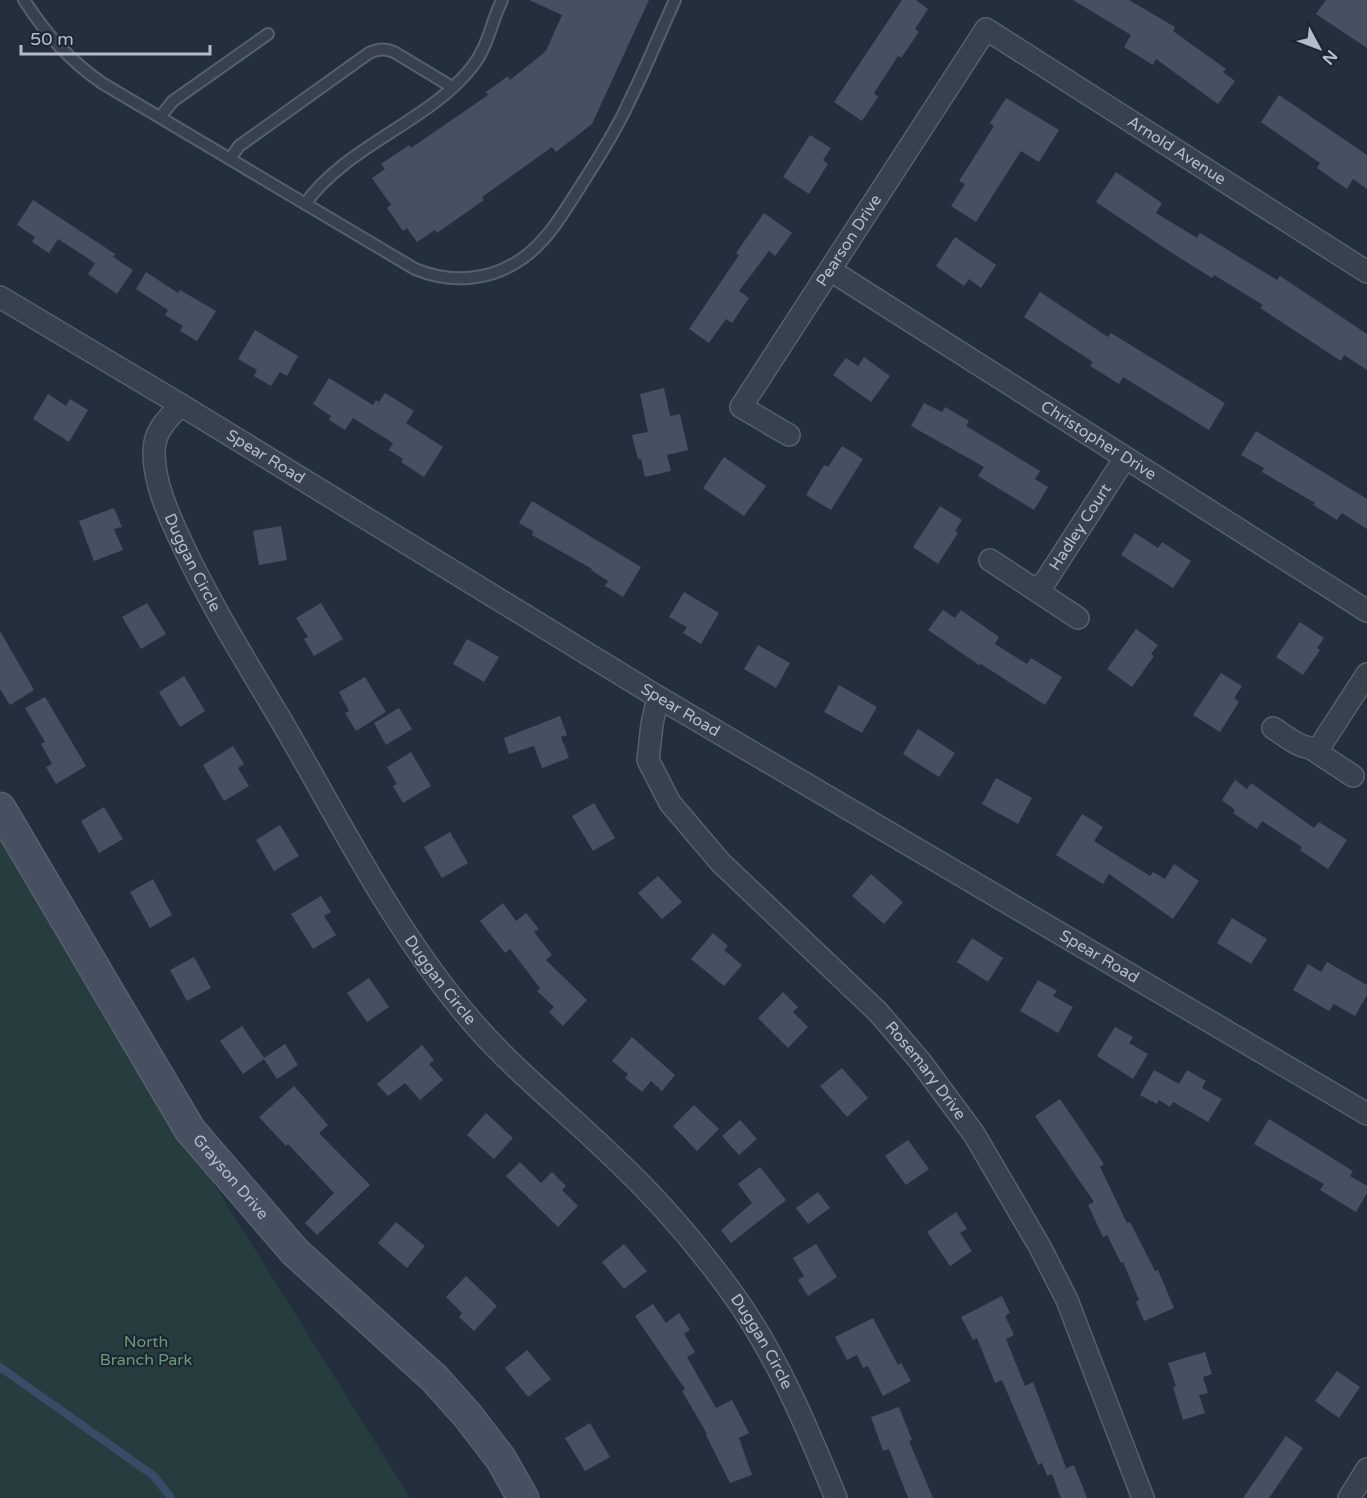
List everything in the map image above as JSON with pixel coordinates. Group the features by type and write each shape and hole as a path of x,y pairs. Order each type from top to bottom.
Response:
{"street":[{"name":"Pearson Drive","path":"789,435 741,407 986,29"},
{"name":"Arnold Avenue","path":"986,29 1367,272"},
{"name":"Christopher Drive","path":"830,270 1367,611"},
{"name":"Spear Road","path":"0,297 658,697 1367,1114"},
{"name":"Duggan Circle","path":"181,405 163,423 154,441 158,485 167,510 210,598 347,836 426,962 467,1016 520,1073 634,1177 669,1215 727,1286 746,1313 776,1365 806,1427 836,1498"},
{"name":"Hadley Court","path":"1031,586 1041,586 1047,581 1125,458"},
{"path":"990,560 1078,618"},
{"path":"1312,749 1321,745 1367,674"},
{"name":"Rosemary Drive","path":"658,697 648,760 670,803 721,862 878,1012 920,1061 974,1134 1040,1247 1067,1300 1143,1498"},
{"path":"1273,728 1312,749 1353,776"},
{"name":"Grayson Drive","path":"0,808 190,1130 295,1252 434,1378 468,1416 501,1459 523,1498"},
{"path":"1349,1498 1367,1469"}],"lane":[{"path":"24,0 45,31 81,68 415,269 447,278 470,278 492,273 513,264 543,240 575,196 605,147 628,105 675,0"},
{"path":"305,204 323,180 452,87 471,69 485,47 493,19 502,0"},
{"path":"160,117 175,100 268,34"},
{"path":"230,159 238,146 369,53 377,50 386,49 393,52 452,87"}],"green space":[{"name":"North Branch Park","path":"0,841 410,1498 0,1498"}],"building":[{"path":"529,0 649,0 592,124 556,152 552,147 482,197 484,200 437,233 435,230 417,242 407,228 403,231 387,208 391,205 372,178 385,169 381,164 409,145 411,148 488,95 486,92 508,76 510,80 546,51 562,15"},
{"path":"902,0 916,0 928,9 915,29 919,32 901,58 898,56 874,93 878,97 862,121 834,102"},
{"path":"1073,0 1129,0 1175,27 1173,31 1226,69 1223,72 1235,81 1218,104 1156,59 1153,65 1124,47 1131,35"},
{"path":"1326,0 1367,0 1367,48 1316,14"},
{"path":"1279,95 1367,155 1367,189 1353,179 1347,189 1317,168 1320,163 1261,122"},
{"path":"1006,98 1059,130 1039,162 1021,151 976,222 951,206 965,184 959,181 994,126 990,123"},
{"path":"810,135 831,148 823,160 828,164 809,194 783,177"},
{"path":"1116,172 1162,203 1156,213 1197,238 1200,233 1277,280 1280,276 1367,334 1367,370 1344,355 1341,361 1260,308 1263,305 1214,275 1212,278 1096,202"},
{"path":"33,200 115,254 113,257 133,270 117,294 88,274 95,263 58,239 49,253 32,242 35,237 17,225"},
{"path":"764,213 792,233 775,256 769,251 739,291 749,298 732,323 726,319 709,343 689,329 739,255 736,253"},
{"path":"955,237 996,265 981,288 969,279 964,286 936,266"},
{"path":"146,272 178,293 180,290 216,311 197,341 180,331 183,326 165,315 168,310 136,289"},
{"path":"1040,292 1108,337 1111,333 1225,403 1209,430 1123,377 1119,384 1090,366 1093,362 1024,317"},
{"path":"255,330 298,356 287,376 280,372 271,386 254,376 257,370 238,359"},
{"path":"864,357 890,376 871,402 833,375 846,358 858,366"},
{"path":"329,378 373,405 376,400 379,402 385,393 414,411 406,423 443,447 424,477 401,462 403,459 389,450 393,443 353,418 345,430 329,420 331,416 313,404"},
{"path":"664,388 670,416 680,414 688,450 667,455 671,471 645,477 632,435 648,432 640,394"},
{"path":"48,394 66,406 70,399 88,410 69,442 33,419"},
{"path":"924,403 942,412 945,407 969,421 966,426 1040,471 1035,479 1048,487 1034,510 978,476 984,467 911,426"},
{"path":"1256,431 1367,499 1367,529 1342,513 1337,520 1313,505 1315,503 1262,472 1264,468 1241,455"},
{"path":"842,446 863,459 831,510 806,495 824,465 828,467"},
{"path":"724,457 766,486 744,516 703,488"},
{"path":"532,501 641,567 623,597 605,586 608,581 592,569 532,535 533,531 519,523"},
{"path":"940,506 962,520 955,531 958,533 938,564 913,547"},
{"path":"114,508 122,527 114,529 123,550 94,561 79,521"},
{"path":"281,526 287,560 259,565 253,531"},
{"path":"1135,533 1158,548 1162,542 1191,561 1173,588 1121,555"},
{"path":"684,592 719,613 701,644 683,633 687,627 669,617"},
{"path":"147,603 166,634 141,649 122,617"},
{"path":"321,603 343,639 314,656 304,639 308,637 296,618"},
{"path":"943,610 955,618 961,610 999,637 995,644 1027,664 1031,658 1062,677 1045,705 981,664 979,665 928,630"},
{"path":"1300,622 1324,638 1317,648 1320,650 1303,675 1276,657"},
{"path":"1136,629 1158,645 1151,654 1154,656 1132,687 1107,669"},
{"path":"0,631 34,690 10,705 0,689"},
{"path":"467,639 499,657 484,682 453,664"},
{"path":"758,645 790,663 776,688 744,669"},
{"path":"1221,673 1242,686 1234,698 1239,702 1220,732 1193,715"},
{"path":"184,676 205,711 180,727 159,692"},
{"path":"365,677 386,712 356,731 345,713 349,711 339,692"},
{"path":"839,685 877,707 862,733 824,712"},
{"path":"45,697 86,766 56,784 46,767 52,764 41,744 45,742 25,708"},
{"path":"399,708 412,729 386,745 374,723"},
{"path":"560,716 567,735 561,737 569,758 542,768 534,746 509,754 504,738"},
{"path":"918,729 955,753 939,777 903,754"},
{"path":"233,746 244,764 238,768 249,786 224,801 203,765"},
{"path":"411,752 431,786 403,803 393,786 397,784 387,767"},
{"path":"996,778 1032,798 1018,824 982,804"},
{"path":"1235,780 1247,789 1251,783 1314,828 1319,822 1347,840 1328,869 1300,850 1302,847 1262,821 1257,829 1233,813 1235,810 1222,800"},
{"path":"594,803 615,838 593,851 572,816"},
{"path":"104,807 123,839 99,853 81,821"},
{"path":"1082,814 1103,827 1094,841 1150,876 1153,872 1165,879 1174,864 1199,881 1173,919 1109,874 1103,884 1056,855"},
{"path":"280,825 299,856 274,871 256,840"},
{"path":"450,832 468,863 442,878 424,847"},
{"path":"871,874 903,902 884,924 852,896"},
{"path":"658,876 682,902 662,919 638,893"},
{"path":"153,879 172,915 150,928 130,892"},
{"path":"321,896 331,912 324,916 336,935 313,949 291,914"},
{"path":"503,903 516,921 526,913 539,929 534,932 552,955 546,960 587,1000 563,1026 549,1012 554,1007 537,991 540,988 510,949 505,953 480,921"},
{"path":"1232,918 1267,939 1251,964 1217,943"},
{"path":"713,933 728,946 724,950 742,965 724,986 691,959"},
{"path":"972,938 1003,958 988,982 957,962"},
{"path":"194,957 211,988 187,1001 170,970"},
{"path":"1327,962 1367,985 1367,995 1355,1016 1334,1004 1329,1011 1293,990 1308,964 1321,972"},
{"path":"369,978 389,1007 367,1022 347,993"},
{"path":"1038,980 1057,991 1053,996 1073,1007 1058,1033 1020,1011"},
{"path":"783,992 798,1007 793,1012 808,1027 788,1048 758,1018"},
{"path":"242,1026 264,1058 285,1044 298,1065 277,1079 264,1059 243,1074 220,1041"},
{"path":"1115,1027 1133,1037 1129,1043 1148,1054 1133,1079 1097,1056"},
{"path":"632,1037 675,1075 662,1091 651,1081 642,1092 625,1078 628,1074 612,1061"},
{"path":"422,1045 434,1060 429,1064 443,1080 420,1100 405,1083 388,1096 377,1084"},
{"path":"842,1068 868,1098 847,1117 820,1086"},
{"path":"1154,1070 1179,1084 1187,1070 1206,1081 1202,1088 1222,1099 1208,1122 1173,1102 1170,1107 1159,1100 1157,1104 1140,1095"},
{"path":"294,1086 328,1125 319,1133 370,1185 317,1235 305,1223 334,1193 259,1117"},
{"path":"1060,1099 1104,1164 1100,1167 1127,1223 1130,1222 1155,1271 1158,1270 1174,1308 1144,1321 1136,1302 1139,1300 1123,1262 1121,1263 1107,1235 1103,1237 1088,1205 1094,1202 1035,1116"},
{"path":"694,1105 719,1129 697,1151 673,1126"},
{"path":"486,1113 513,1138 494,1159 467,1135"},
{"path":"1269,1119 1353,1171 1350,1176 1367,1186 1367,1193 1356,1212 1320,1190 1324,1184 1254,1144"},
{"path":"740,1120 757,1139 739,1155 722,1136"},
{"path":"908,1140 929,1169 906,1185 885,1156"},
{"path":"520,1162 541,1183 552,1172 566,1186 562,1190 578,1206 558,1227 506,1176"},
{"path":"760,1167 786,1200 731,1243 721,1230 752,1203 738,1184"},
{"path":"818,1192 830,1208 808,1224 796,1208"},
{"path":"956,1212 967,1229 960,1233 972,1251 950,1266 927,1232"},
{"path":"396,1222 425,1246 407,1268 378,1243"},
{"path":"624,1244 647,1271 624,1289 602,1262"},
{"path":"816,1244 837,1277 808,1296 798,1280 804,1276 793,1258"},
{"path":"466,1276 497,1306 474,1331 459,1317 462,1313 446,1297"},
{"path":"1002,1296 1010,1313 1005,1316 1014,1335 1006,1339 1025,1386 1033,1382 1066,1468 1060,1471 1074,1465 1087,1498 1061,1498 1052,1474 1047,1476 1042,1463 1038,1465 1002,1380 995,1383 977,1338 973,1340 961,1317"},
{"path":"653,1304 666,1323 679,1313 690,1330 684,1334 695,1352 687,1357 716,1408 732,1400 749,1433 739,1438 752,1475 730,1483 707,1434 682,1391 685,1389 635,1316"},
{"path":"873,1318 898,1365 901,1363 911,1381 883,1396 868,1366 863,1368 857,1355 847,1360 835,1337"},
{"path":"527,1350 551,1379 528,1397 505,1368"},
{"path":"1205,1352 1212,1374 1203,1377 1208,1393 1199,1395 1205,1413 1183,1420 1173,1387 1176,1386 1168,1363"},
{"path":"1337,1371 1360,1387 1339,1418 1315,1401"},
{"path":"899,1407 912,1440 909,1441 933,1498 908,1498 889,1449 883,1451 871,1417"},
{"path":"590,1423 610,1457 585,1471 565,1438"},
{"path":"1286,1436 1303,1448 1269,1498 1243,1498"}],"waterway":[{"path":"0,1367 154,1476 171,1498"}]}
